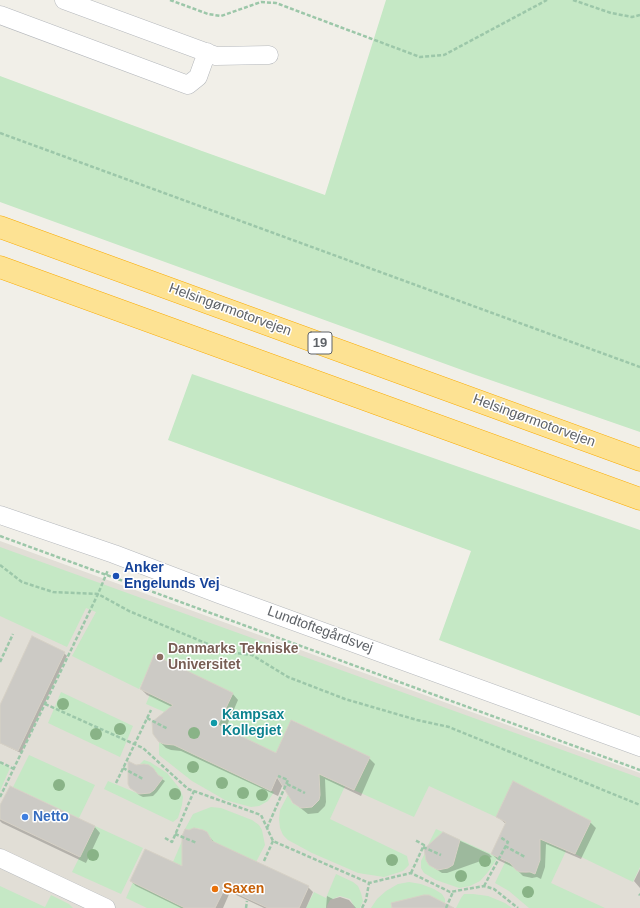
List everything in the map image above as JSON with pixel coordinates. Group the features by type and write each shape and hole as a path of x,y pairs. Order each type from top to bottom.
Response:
{"highway":[{"name":"Helsingørmotorvejen","path":"0,227 640,460"},
{"path":"0,267 640,498"}],"street":[{"path":"64,0 216,56 269,55"},
{"path":"0,15 188,85 198,77 207,52"},
{"name":"Lundtoftegårdsvej","path":"0,515 114,554 219,594 640,747"},
{"path":"0,858 104,908"}],"path":[{"path":"170,0 208,14 221,16 261,2 276,4 420,56 444,55 547,0"},
{"path":"573,0 611,14 632,18 640,14"},
{"path":"0,134 640,367"},
{"path":"0,536 640,770"},
{"path":"0,797 98,594 114,554"},
{"path":"0,565 22,582 53,592 98,594 129,611 227,652 252,655 288,677 345,699 402,716 449,727 640,805"},
{"path":"0,662 13,634"},
{"path":"45,704 143,748 188,789 261,815 273,841 369,883 411,873 450,892 484,886 494,889 518,908"},
{"path":"116,783 151,710"},
{"path":"147,718 168,729"},
{"path":"0,762 14,769"},
{"path":"123,768 143,779"},
{"path":"267,828 288,780 278,776"},
{"path":"287,784 305,793"},
{"path":"165,838 172,842 194,791"},
{"path":"175,834 197,843"},
{"path":"484,886 508,842 500,837"},
{"path":"415,840 424,845 423,847 441,855"},
{"path":"264,861 273,841"},
{"path":"505,846 525,857"},
{"path":"411,873 423,847"},
{"path":"362,908 366,900 369,883"},
{"path":"446,908 453,891"},
{"path":"246,908 247,901"}],"shaded area":[{"name":"Danmarks Tekniske Universitet","path":"0,541 640,773 640,908 0,908"}],"green space":[{"path":"386,0 640,0 640,432 473,374 0,202 0,76 325,195"},
{"path":"192,374 640,530 640,716 439,640 471,551 168,440"},
{"path":"0,547 640,778 640,867 633,882 575,854 590,822 513,782 496,817 429,786 414,817 354,790 370,757 292,720 276,753 218,725 232,693 154,656 139,689 72,656 96,612 86,608 67,647 0,616"},
{"path":"61,692 133,726 120,757 48,723"},
{"path":"150,694 210,722 195,755 274,792 268,801 259,806 251,807 225,800 192,781 159,755 159,742 169,745 174,743 169,714 146,704"},
{"path":"29,755 95,785 79,818 13,787"},
{"path":"144,760 150,762 167,773 180,789 183,797 182,805 178,818 173,822 104,789 108,781 139,794 150,793 158,776 149,765 140,764"},
{"path":"0,763 10,768 0,791"},
{"path":"302,766 345,786 330,819 407,856 409,865 403,871 384,877 358,873 312,853 288,840 283,835 280,828 279,819 280,810 290,791 292,803 301,808 312,807 316,804 320,795 318,786"},
{"path":"211,807 221,808 252,820 259,825 262,830 265,845 256,862 216,883 173,862 182,841 184,853 212,841 207,832 203,830 198,828 189,830 185,829 193,814"},
{"path":"95,826 143,848 121,894 72,872"},
{"path":"436,829 498,857 480,881 470,886 459,888 436,880 424,873 421,868 421,861 425,853 426,860 429,865 438,870 448,868 455,861 456,851 428,845"},
{"path":"521,830 566,851 551,883 605,908 529,908 509,891 495,883 509,854 510,861 516,870 526,873 531,871"},
{"path":"336,874 358,886 363,901 360,908 355,908 350,899 340,896 330,900 326,908 306,908 314,892 326,898"},
{"path":"133,882 185,908 147,908 126,898"},
{"path":"409,882 421,884 442,894 445,899 445,906 429,895 424,895 414,899 410,908 371,908 377,899 386,891 398,884"},
{"path":"0,886 45,907 51,895 69,904 73,908 0,908"},
{"path":"464,894 488,896 505,903 512,908 456,908"}],"building":[{"path":"32,636 65,652 18,751 0,743 0,705"},
{"name":"Kampsax Kollegiet","path":"154,655 233,693 218,725 276,753 291,720 370,757 354,790 319,774 319,800 312,807 301,808 293,803 277,777 271,791 174,745 159,742 153,734 152,722 173,705 140,689"},
{"path":"128,761 136,765 149,765 158,775 163,778 154,790 150,793 139,794 130,788 128,784"},
{"path":"513,781 591,821 575,854 540,839 540,860 535,874 530,872 520,872 510,863 491,854 506,822 496,817"},
{"path":"10,786 95,826 80,857 0,819 0,805"},
{"path":"194,828 207,832 212,841 309,886 299,908 268,908 225,888 215,908 185,908 130,881 145,849 182,866 182,836 185,829 189,830"},
{"path":"443,832 460,840 453,865 448,868 438,870 429,865 426,860 424,849"},
{"path":"429,895 454,908 392,908 391,903"}],"place":[{"name":"Anker Engelunds Vej","path":"116,576"},
{"name":"Danmarks Tekniske Universitet","path":"160,657"},
{"name":"Kampsax Kollegiet","path":"214,723"},
{"name":"Netto","path":"25,817"},
{"name":"Saxen","path":"215,889"}]}
